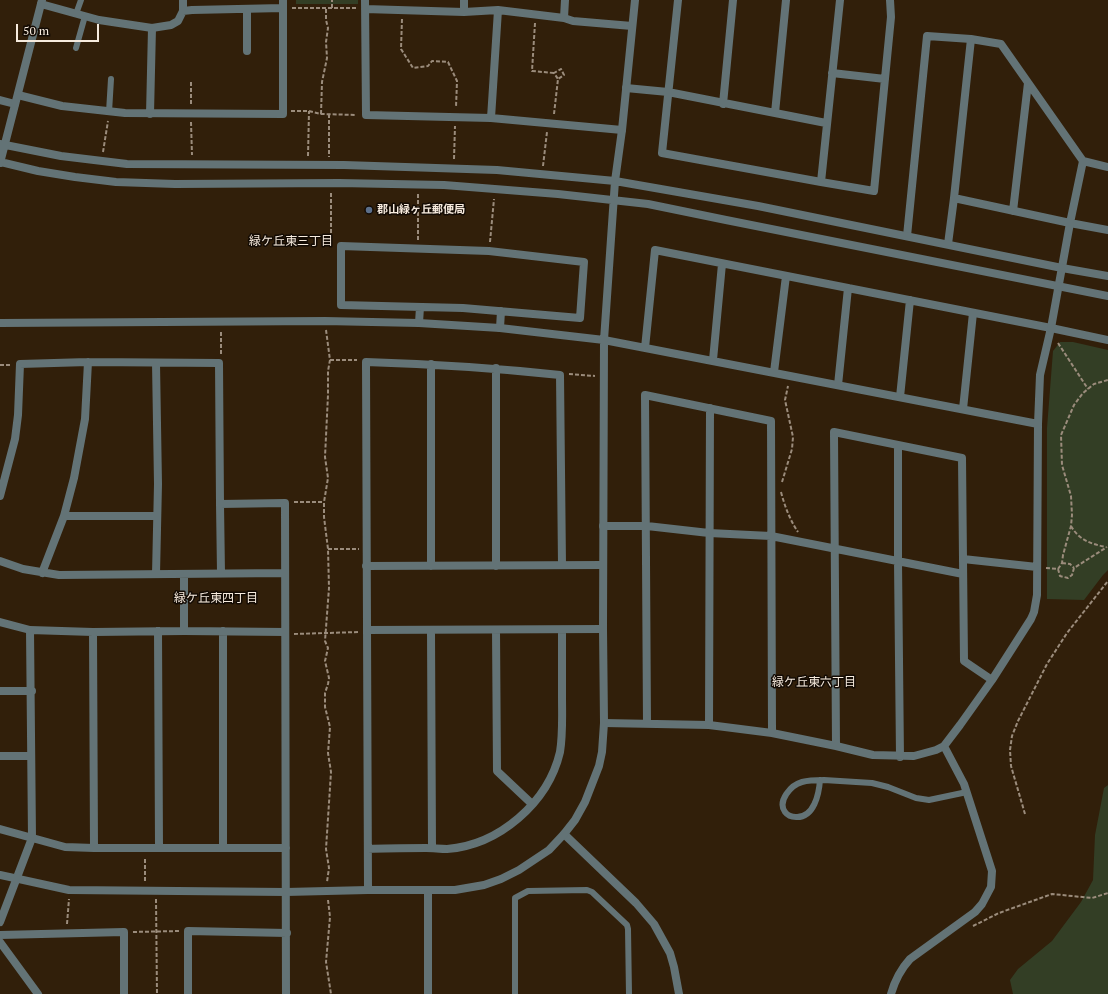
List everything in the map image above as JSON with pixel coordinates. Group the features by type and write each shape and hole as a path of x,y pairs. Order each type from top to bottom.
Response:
{"street":[{"path":"183,0 183,11 178,21 171,26 152,28 80,15 42,2 18,95 2,145 0,162 38,171 116,182 175,184 339,183 444,185 648,204 1108,296"},
{"path":"464,0 464,12"},
{"path":"564,18 565,0"},
{"path":"0,875 17,880 69,890 286,892 368,890 428,891 468,889 501,879 533,862 549,850 575,820 585,802 594,780 602,752 604,723 604,340 615,181 622,130 635,0"},
{"path":"678,0 662,153 874,191 891,17 890,0"},
{"path":"723,104 733,0"},
{"path":"775,113 786,0"},
{"path":"821,182 840,0"},
{"path":"18,95 62,106 109,112 150,114 283,114 283,4 247,9 183,11"},
{"path":"622,130 491,118 366,115 365,4 402,10 464,12 498,10 564,18 573,21 632,26"},
{"path":"247,9 247,51"},
{"path":"491,118 498,10"},
{"path":"150,114 152,28"},
{"path":"907,236 927,36 971,39 1001,44 1083,161 1108,167"},
{"path":"948,244 971,39"},
{"path":"832,72 885,79"},
{"path":"1013,211 1028,83"},
{"path":"626,88 668,92 826,123"},
{"path":"0,100 15,104"},
{"path":"2,145 61,156 127,164 367,165 497,170 615,181 758,206 1108,276"},
{"path":"604,723 709,725 772,733 873,755 900,757 914,756 936,750 944,746 992,680 1034,612 1037,595 1038,424 1040,376 1051,328 1083,161"},
{"path":"954,198 1108,230"},
{"path":"340,246 418,248 490,251 584,262 580,318 501,311 341,305 340,246"},
{"path":"645,348 655,250 1108,340"},
{"path":"713,360 722,264"},
{"path":"774,372 786,276"},
{"path":"838,385 848,288"},
{"path":"900,397 910,300"},
{"path":"419,323 420,307"},
{"path":"500,328 501,311"},
{"path":"963,409 973,313"},
{"path":"0,322 325,321 419,323 500,328 604,340 1038,424"},
{"path":"42,573 64,516 74,478 85,419 88,362"},
{"path":"0,496 15,439 18,415 20,364 88,362 219,363 220,573"},
{"path":"368,890 366,362 496,368 560,375 562,565"},
{"path":"156,363 156,574"},
{"path":"431,364 431,566"},
{"path":"496,368 496,566"},
{"path":"647,724 647,526 645,395 771,421 772,733"},
{"path":"709,725 710,408"},
{"path":"836,746 834,432 962,458 964,661 992,680"},
{"path":"898,445 900,757"},
{"path":"220,504 285,503 286,994"},
{"path":"64,516 157,516"},
{"path":"603,526 647,526 709,533 771,536 963,574"},
{"path":"963,559 1037,567"},
{"path":"0,561 23,569 42,573 79,576 285,573"},
{"path":"366,566 603,565"},
{"path":"184,574 184,631"},
{"path":"0,622 30,630 93,632 223,631 285,633"},
{"path":"367,631 603,629"},
{"path":"0,922 32,838 32,691 30,630"},
{"path":"496,630 497,771 532,804"},
{"path":"368,848 448,848 474,843 506,829 532,804 548,782 560,751 562,721 562,630"},
{"path":"158,631 159,848"},
{"path":"223,631 223,848"},
{"path":"431,631 432,848"},
{"path":"93,632 94,848"},
{"path":"0,691 32,691"},
{"path":"891,994 896,978 903,966 914,955 975,912 982,904 990,887 992,871 967,792 944,746"},
{"path":"0,756 31,756"},
{"path":"0,829 65,847 286,848"},
{"path":"564,834 636,903 654,924 670,953 679,994"},
{"path":"428,891 428,994"},
{"path":"0,935 124,932 124,994"},
{"path":"188,994 188,932 287,933"},
{"path":"0,942 38,994"}],"lane":[{"path":"76,48 81,0"},
{"path":"109,112 111,79"},
{"path":"820,780 817,796 809,813 800,817 793,817 786,814 782,808 782,803 791,788 802,782 820,780 872,783 888,787 916,798 929,800 967,792"},
{"path":"515,994 515,898 528,891 587,890 592,892 627,925 629,994"}],"path":[{"path":"332,0 332,8"},
{"path":"283,4 332,8 365,4"},
{"path":"322,114 322,82 327,58 326,42 328,28 326,8"},
{"path":"402,10 401,49 413,68 428,66 432,61 448,62 457,81 454,159"},
{"path":"536,15 532,71 554,73 561,69 564,75 558,78"},
{"path":"543,166 558,78 554,73"},
{"path":"283,114 292,110 322,114 366,115"},
{"path":"103,154 109,112"},
{"path":"308,156 309,112"},
{"path":"329,114 329,156"},
{"path":"418,191 418,248"},
{"path":"490,251 494,195"},
{"path":"219,363 221,357 222,329"},
{"path":"326,329 330,360 328,371 325,457 328,478 324,502 328,549 329,588 326,641 328,648 325,661 329,678 325,693 325,707 330,727 328,753 331,772 326,849 329,868 327,891 330,917 326,962 331,994"},
{"path":"1049,337 1055,339 1088,389"},
{"path":"330,360 362,360 366,362"},
{"path":"560,375 595,376"},
{"path":"781,483 792,449 793,437 785,400 790,375"},
{"path":"1108,380 1094,384 1082,393 1074,405 1061,435 1062,465 1071,496 1072,515 1071,526 1062,563 1058,569 1060,576 1068,578 1072,575 1074,568 1108,547"},
{"path":"781,489 785,506 792,523 805,543"},
{"path":"285,503 324,502"},
{"path":"1071,526 1076,534 1089,543 1108,547"},
{"path":"328,549 366,549"},
{"path":"1062,563 1070,564 1074,568"},
{"path":"1037,567 1058,569"},
{"path":"1026,814 1011,766 1010,750 1012,736 1018,721 1050,659 1067,633 1108,581"},
{"path":"285,633 367,631"},
{"path":"145,848 145,891"},
{"path":"67,933 69,890"},
{"path":"156,891 157,994"},
{"path":"972,927 999,913 1052,894 1092,898 1108,893"},
{"path":"124,932 188,932"}],"green space":[{"path":"296,0 358,0 358,4 296,4"},
{"path":"1060,342 1073,342 1108,350 1108,570 1084,600 1047,599 1047,428 1053,351"},
{"path":"1108,785 1108,994 1013,994 1010,980 1018,969 1052,941 1081,902 1093,880 1095,835 1104,788"}],"place":[{"name":"郡山緑ヶ丘郵便局","path":"369,210"}],"district":[{"name":"緑ケ丘東三丁目","path":"291,242"},
{"name":"緑ケ丘東四丁目","path":"216,599"},
{"name":"緑ケ丘東六丁目","path":"814,683"}]}
